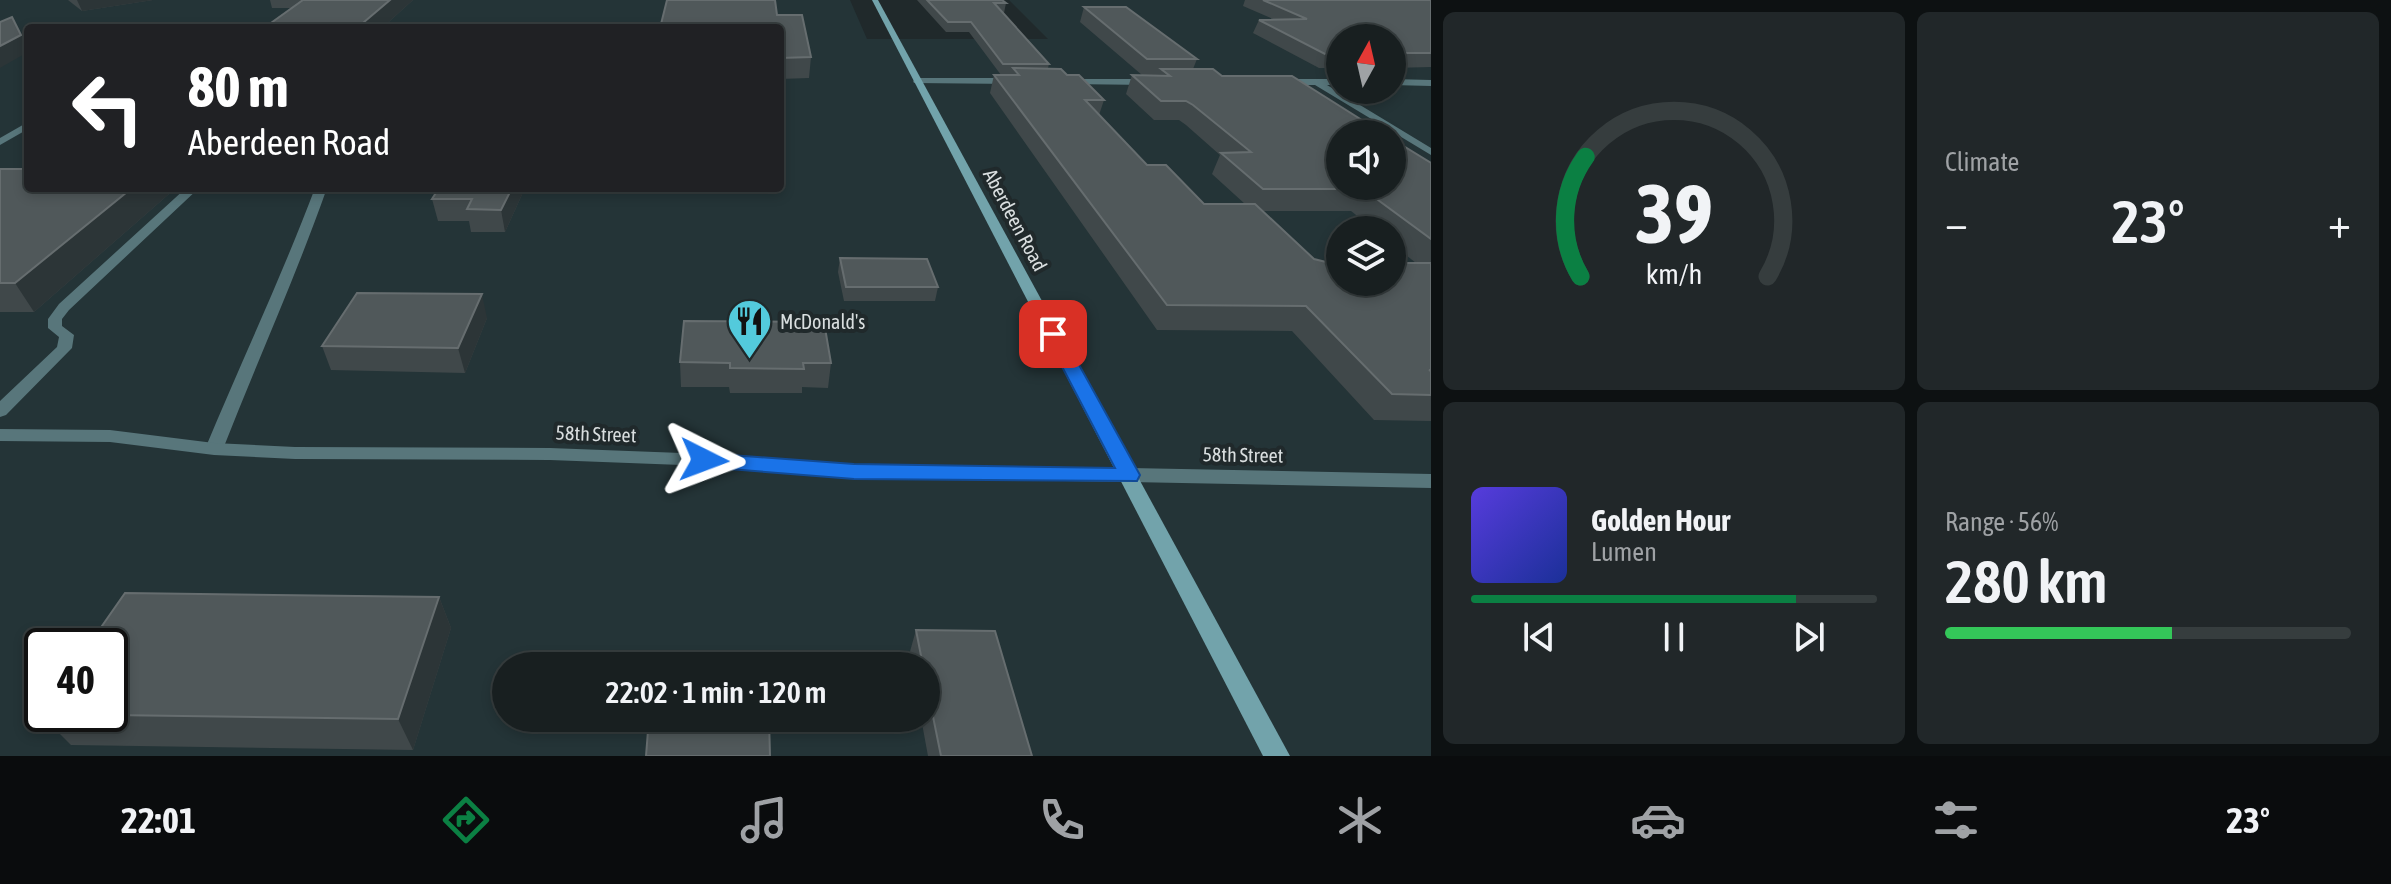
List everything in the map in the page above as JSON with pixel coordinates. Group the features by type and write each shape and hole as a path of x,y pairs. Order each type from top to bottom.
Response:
{"main road":[{"name":"Aberdeen Road","path":"875,0 1277,756"}],"street":[{"path":"917,81 1030,81"},
{"path":"1061,81 1165,82"},
{"path":"1269,82 1326,82"},
{"path":"1317,82 1431,152"},
{"path":"1406,82 1431,83"},
{"path":"0,142 24,127"},
{"path":"0,411 64,348 67,335 55,328 55,319 64,307 189,192"},
{"path":"214,449 259,336 294,262 320,192"},
{"name":"58th Street","path":"0,435 110,436 214,449 550,454 734,461 854,471 1431,481"}],"shaded area":[{"path":"0,0 850,0 867,39 1048,39 1009,0 1431,0 1431,756 0,756"}],"building":[{"path":"303,0 390,0 362,24 270,24"},
{"path":"667,0 775,0 777,15 802,15 811,57 784,58 784,24 661,24"},
{"path":"927,0 1002,0 1006,3 994,3 1049,64 1003,64 971,22 948,22"},
{"path":"1263,0 1431,0 1431,53 1406,53 1406,24 1326,24 1325,54 1259,20 1307,19"},
{"path":"1084,7 1126,7 1197,59 1147,59"},
{"path":"12,17 21,35 0,46 0,22"},
{"path":"1013,68 1061,69 1067,75 1079,75 1104,100 1085,100 1147,165 1166,165 1204,204 1255,204 1314,259 1326,262 1326,296 1406,296 1406,263 1431,263 1431,395 1392,394 1306,306 1167,305 994,75 1019,75"},
{"path":"1161,69 1213,69 1222,76 1292,76 1326,97 1326,104 1336,104 1362,120 1326,120 1326,189 1263,189 1221,153 1251,152 1193,105 1186,101 1161,101 1132,75 1170,76"},
{"path":"1406,148 1431,163 1431,239 1406,221 1406,216 1400,216 1378,200 1406,200"},
{"path":"0,169 24,169 24,192 127,192 15,283 0,283"},
{"path":"436,192 510,192 501,210 467,209 472,199 432,199"},
{"path":"840,258 927,259 938,287 846,287"},
{"path":"357,293 482,294 458,348 322,346"},
{"path":"684,321 824,322 831,363 803,363 804,369 730,368 730,363 680,362"},
{"path":"125,593 439,597 398,719 128,715 128,628 101,628"},
{"path":"916,630 995,631 1032,756 941,756 936,732 940,732 940,652 920,652"},
{"path":"648,732 769,732 770,756 646,756"}],"place":[{"name":"McDonald's","path":"749,361"}],"route":[{"path":"704,460 854,471 1130,475 1053,334"}]}
